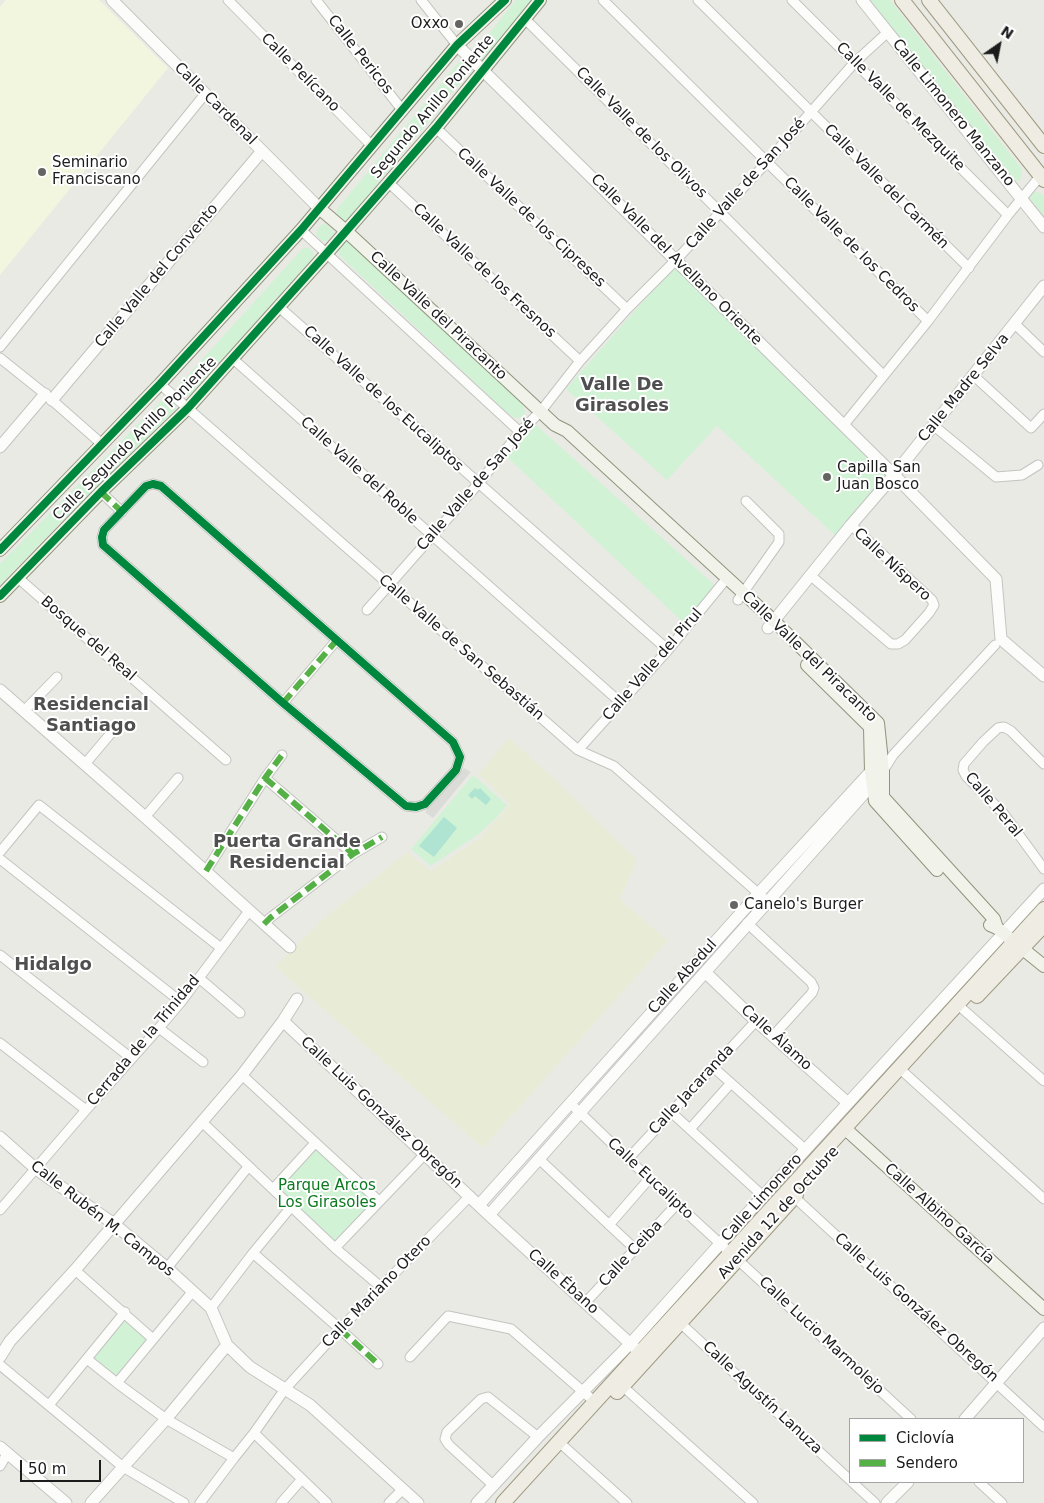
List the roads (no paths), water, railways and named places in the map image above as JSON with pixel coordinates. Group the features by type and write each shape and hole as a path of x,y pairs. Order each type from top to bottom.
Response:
{"main road":[{"name":"Segundo Anillo Poniente","path":"319,208 457,45 505,0"},
{"name":"Segundo Anillo Poniente","path":"346,231 436,128 540,0"},
{"path":"902,0 1042,178"},
{"path":"929,0 1044,146"},
{"name":"Calle Segundo Anillo Poniente","path":"0,550 160,384 319,208"},
{"name":"Calle Valle del Piracanto","path":"319,208 555,425 567,431 724,581 878,723 883,796 994,919 1000,931"},
{"name":"Calle Segundo Anillo Poniente","path":"0,596 101,492 188,408 346,231"},
{"name":"Calle Valle del Piracanto","path":"882,765 872,785 875,801 925,858 982,918 1000,931"},
{"path":"1019,946 1044,909"},
{"name":"Avenida 12 de Octubre","path":"503,1503 562,1445 619,1383 640,1351 677,1320 730,1252 791,1194 843,1126 902,1070 1019,946 1044,925"},
{"path":"1000,931 1044,966"},
{"name":"Calle Albino García","path":"843,1126 1044,1309"},
{"name":"Avenida 12 de Octubre","path":"516,1503 595,1402 619,1383"}],"street":[{"name":"Calle Cardenal","path":"112,0 319,208"},
{"name":"Calle Pelícano","path":"228,0 372,146"},
{"name":"Calle Pericos","path":"316,0 403,111"},
{"path":"421,0 457,45"},
{"name":"Calle Valle de los Cedros","path":"603,0 928,321"},
{"name":"Calle Valle del Carmén","path":"698,0 969,268"},
{"name":"Calle Valle de Mezquite","path":"792,0 1008,215"},
{"name":"Calle Limonero Manzano","path":"862,0 1044,227"},
{"name":"Calle Valle de los Olivos","path":"524,19 883,375"},
{"name":"Calle Valle de San José","path":"367,610 478,484 520,432 541,411 580,361 767,162 855,62 888,32"},
{"name":"Calle Valle del Avellano Oriente","path":"457,45 894,475 996,579 998,642"},
{"path":"0,347 205,94"},
{"name":"Calle Valle de los Cipreses","path":"436,128 627,309"},
{"name":"Calle Valle del Convento","path":"1,445 49,397 262,150"},
{"path":"844,426 928,321 1008,215 1042,178"},
{"name":"Calle Valle de los Fresnos","path":"388,182 580,361"},
{"name":"Calle Valle del Piracanto","path":"301,230 520,432"},
{"name":"Calle Madre Selva","path":"771,625 974,376 1044,286"},
{"name":"Calle Valle de los Eucaliptos","path":"279,307 668,650"},
{"path":"1015,324 1044,352"},
{"path":"0,358 49,397 103,445"},
{"name":"Calle Valle del Roble","path":"232,358 621,703"},
{"path":"974,376 1031,428 1044,414"},
{"name":"Calle Valle de San Sebastián","path":"160,384 578,750 614,766 763,898"},
{"path":"933,425 996,477 1022,474 1038,465"},
{"path":"153,484 161,486 453,742 460,757 456,770 425,804 416,807 406,806 283,703 104,545 102,537 104,530 122,512 146,486 153,484"},
{"path":"101,492 122,512"},
{"path":"740,596 780,542 779,534 746,501"},
{"name":"Calle Níspero","path":"810,575 891,644 898,644 905,640 929,613 934,604 932,600 851,526"},
{"name":"Bosque del Real","path":"17,577 226,760"},
{"name":"Calle Valle del Pirul","path":"578,750 668,650 724,581"},
{"path":"283,703 336,641"},
{"path":"998,642 1043,674"},
{"name":"Calle Abedul","path":"489,1215 581,1114 748,923 763,898 882,765 998,642"},
{"path":"24,711 58,677"},
{"path":"0,690 290,947"},
{"path":"85,764 117,726"},
{"name":"Calle Peral","path":"1044,764 1011,731 1004,727 998,728 983,742 964,764 963,770 966,776 1003,813 1044,869"},
{"path":"206,871 282,754"},
{"path":"145,817 178,778"},
{"path":"265,778 353,854"},
{"name":"Calle Abedul","path":"478,1205 708,950 763,898 872,785"},
{"path":"0,852 39,805 221,948"},
{"path":"264,924 353,854 382,837"},
{"path":"0,859 181,1002"},
{"name":"Calle Limonero","path":"477,1503 583,1391 640,1351 730,1252 763,1196 806,1150 843,1126 848,1103 1000,931 1044,889"},
{"name":"Cerrada de la Trinidad","path":"0,1210 181,1002 249,911"},
{"path":"748,923 811,982 814,988 812,993 773,1036"},
{"path":"708,950 717,958"},
{"path":"0,955 131,1058"},
{"name":"Calle Álamo","path":"705,972 756,1021 848,1103"},
{"path":"199,978 240,1013"},
{"path":"0,1358 5,1343 75,1270 242,1075 283,1021 297,999"},
{"path":"960,1007 1044,1081"},
{"path":"650,1014 660,1023"},
{"name":"Calle Luis González Obregón","path":"283,1021 478,1205"},
{"name":"Calle Jacaranda","path":"628,1160 756,1021"},
{"path":"159,1028 203,1062"},
{"path":"0,1044 86,1110"},
{"path":"713,1067 806,1150"},
{"path":"902,1070 1044,1199"},
{"path":"242,1075 378,1201"},
{"path":"690,1129 731,1083"},
{"name":"Calle Eucalipto","path":"570,1103 628,1160 730,1252"},
{"path":"672,1112 763,1196"},
{"path":"202,1122 335,1248 381,1287"},
{"name":"Calle Rubén M. Campos","path":"0,1137 36,1169 114,1224 167,1268 211,1308 227,1345 250,1367 310,1405 418,1503"},
{"path":"273,1189 315,1143"},
{"path":"335,1248 425,1154"},
{"path":"539,1160 635,1249"},
{"path":"167,1268 248,1167"},
{"path":"610,1225 649,1179"},
{"name":"Calle Luis González Obregón","path":"791,1194 1044,1426"},
{"name":"Calle Mariano Otero","path":"200,1503 254,1434 285,1388 470,1196"},
{"name":"Calle Ceiba","path":"586,1303 677,1204"},
{"name":"Calle Ébano","path":"478,1205 640,1351"},
{"path":"211,1308 253,1253 292,1207"},
{"name":"Calle Lucio Marmolejo","path":"730,1252 909,1418"},
{"path":"253,1253 378,1364"},
{"path":"75,1270 154,1339"},
{"path":"116,1383 193,1291"},
{"path":"49,1405 125,1312"},
{"path":"410,1357 448,1316 511,1329 595,1402"},
{"name":"Calle Agustín Lanuza","path":"677,1320 849,1479"},
{"path":"966,1418 1044,1328"},
{"path":"91,1503 166,1419 227,1345"},
{"path":"87,1359 116,1383 166,1419 234,1458"},
{"path":"0,1365 123,1466 184,1503"},
{"path":"619,1383 753,1503"},
{"path":"493,1485 449,1445 445,1439 447,1432 481,1400 488,1397 538,1437"},
{"path":"254,1434 327,1503"},
{"path":"562,1445 627,1503"},
{"path":"0,1466 4,1450 66,1503"},
{"path":"281,1503 302,1479"},
{"name":"Calle Agustín Lanuza","path":"853,1483 875,1503"},
{"path":"887,1503 907,1483"},
{"path":"980,1483 1002,1503"},
{"path":"389,1503 403,1489"}],"place":[{"name":"Oxxo","path":"459,24"},
{"name":"Seminario Franciscano","path":"42,172"},
{"name":"Capilla San Juan Bosco","path":"827,477"},
{"name":"Canelo's Burger","path":"734,905"}],"district":[{"name":"Valle De Girasoles","path":"622,395"},
{"name":"Residencial Santiago","path":"91,715"},
{"name":"Puerta Grande Residencial","path":"287,852"},
{"name":"Hidalgo","path":"53,965"}],"park label":[{"name":"Parque Arcos Los Girasoles","path":"327,1194"}]}
